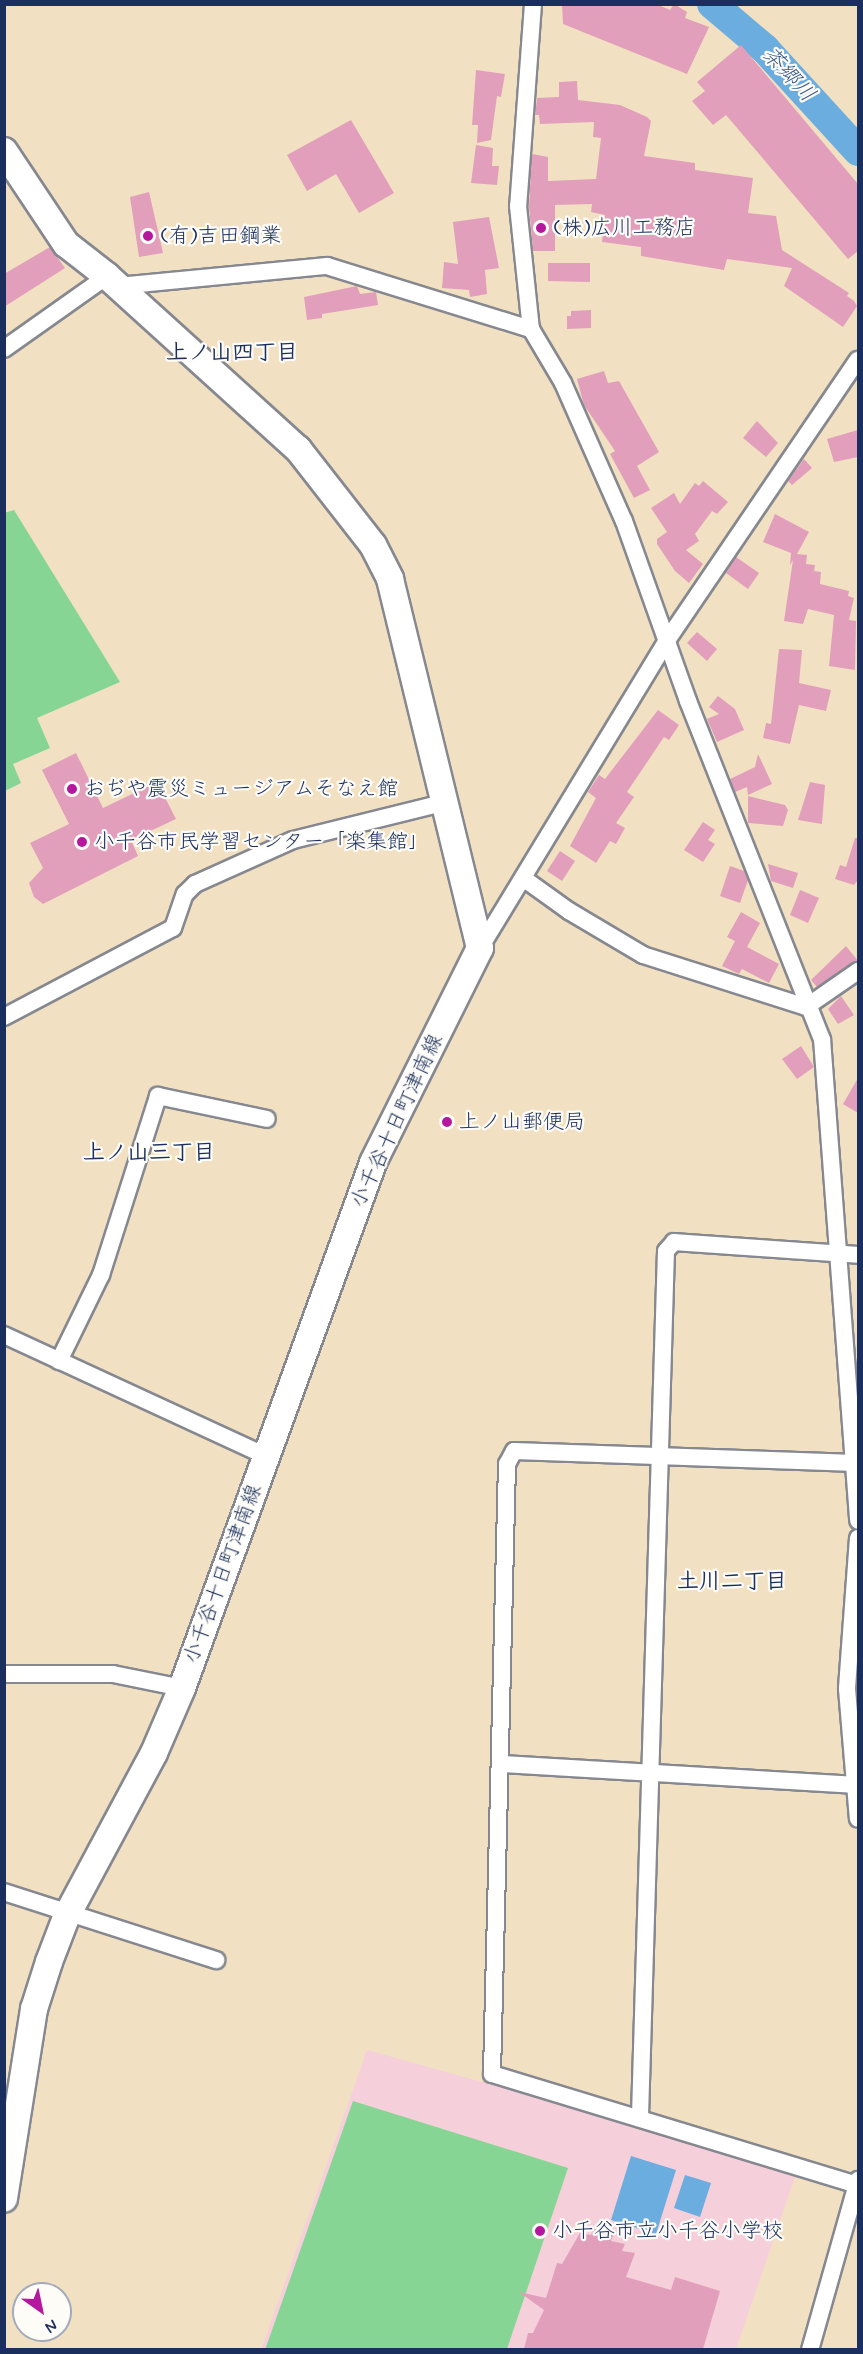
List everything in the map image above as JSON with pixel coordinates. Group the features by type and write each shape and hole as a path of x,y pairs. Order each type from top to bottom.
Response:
{"main road":[{"path":"4,151 66,244 112,281 298,449 373,545 390,579 442,803 480,948"},
{"name":"小千谷十日町津南線","path":"4,2199 34,2009 68,1915 154,1753 182,1688 372,1163 480,948"}],"street":[{"path":"533,4 518,206 531,328 563,383 624,521 666,642 806,1007 822,1039 856,1463 858,1521"},
{"path":"4,349 112,281 327,266 531,328"},
{"path":"480,948 666,642 858,360"},
{"path":"4,1017 173,928 185,894 195,884 293,840 442,803"},
{"path":"523,878 569,911 643,955 806,1007"},
{"path":"806,1007 858,971"},
{"path":"59,1360 101,1275 158,1096 267,1119"},
{"path":"640,2116 653,1770 666,1251 674,1242 858,1255"},
{"path":"4,1335 266,1456"},
{"path":"810,2349 858,2183 492,2073 502,1764 507,1464 514,1451 661,1458 856,1463"},
{"path":"858,1538 853,1785 858,1819"},
{"path":"4,1674 113,1674 182,1688"},
{"path":"502,1764 653,1770 853,1785"},
{"path":"4,1892 68,1915 216,1960"}],"shaded area":[{"name":"小千谷市立小千谷小学校","path":"367,2050 622,2121 796,2174 736,2349 261,2350"}],"green space":[{"path":"14,510 120,682 37,718 50,748 13,764 21,783 5,791 4,513"},
{"path":"353,2101 568,2168 507,2349 265,2350"}],"water":[{"path":"631,2156 676,2170 656,2234 611,2220"},
{"path":"685,2175 711,2183 700,2217 674,2208"}],"building":[{"path":"562,4 656,4 670,10 674,4 687,12 685,18 709,27 687,74 563,24"},
{"path":"741,45 858,184 858,251 848,259 726,115 713,125 692,101 705,91 697,82"},
{"path":"476,70 505,74 501,97 497,96 491,140 477,143 478,125 472,125"},
{"path":"577,81 578,100 620,105 651,121 644,156 695,163 695,170 753,178 748,213 776,216 782,250 849,293 847,296 854,301 857,306 843,327 784,286 792,268 727,259 724,270 641,256 641,247 602,242 605,215 591,212 592,204 555,205 555,251 533,251 529,206 532,154 548,157 548,181 596,179 601,138 593,137 594,122 540,124 539,115 535,115 537,98 559,97 559,82"},
{"path":"351,120 394,193 359,213 336,174 307,191 287,155"},
{"path":"476,145 493,148 492,166 499,166 497,185 471,183"},
{"name":"(有)吉田鋼業","path":"149,192 163,253 139,257 130,197"},
{"path":"489,217 499,268 485,270 487,294 470,297 469,290 442,288 444,262 458,264 453,222"},
{"path":"50,247 65,268 4,307 4,274"},
{"path":"548,263 590,263 590,282 548,281"},
{"path":"357,286 360,294 376,292 378,305 322,314 322,318 307,320 304,297"},
{"path":"591,310 591,328 567,329 567,316 571,316 571,311"},
{"path":"604,371 608,383 619,381 659,452 637,466 650,490 634,498 610,454 615,451 584,405 577,379"},
{"path":"757,421 778,443 766,457 743,438"},
{"path":"858,430 858,457 834,462 827,439"},
{"path":"804,459 812,468 792,485 788,481"},
{"path":"703,481 728,502 717,514 712,511 695,534 699,541 686,550 703,564 689,583 675,571 657,544 657,539 667,532 651,508 674,493 680,504 695,483 699,486"},
{"path":"775,514 809,532 797,554 807,555 806,564 815,565 814,571 821,572 820,584 849,591 848,596 854,598 849,620 856,621 855,670 829,666 834,615 808,609 803,624 784,621 793,560 790,565 791,553 763,542"},
{"path":"736,557 759,573 748,589 726,573"},
{"path":"697,632 717,649 707,661 687,643"},
{"path":"779,649 802,650 799,683 831,690 826,711 799,705 790,744 763,738 766,723 771,724"},
{"path":"718,696 735,709 744,730 717,742 707,719 719,714 709,707"},
{"path":"658,710 679,725 669,740 664,737 627,792 634,797 616,823 625,828 616,844 610,841 596,863 570,846 596,798 588,792 599,775 605,779"},
{"name":"小千谷市民学習センター「楽集館」","path":"76,753 103,808 157,782 176,819 131,840 138,856 43,904 34,897 29,883 43,868 30,843 69,824 42,770"},
{"path":"758,754 772,784 748,795 747,787 735,792 730,779 755,767"},
{"path":"810,782 825,785 822,824 798,820"},
{"path":"748,796 785,805 788,810 783,826 748,823"},
{"path":"703,822 715,830 708,840 715,844 703,862 684,850"},
{"path":"855,838 858,838 858,880 854,885 835,879 840,865 846,867"},
{"path":"560,851 575,861 562,881 547,871"},
{"path":"768,864 798,873 793,888 771,881"},
{"path":"730,866 744,871 748,880 740,903 720,896"},
{"path":"800,890 819,898 808,923 790,915"},
{"path":"741,912 760,923 747,947 779,964 769,983 742,969 739,974 722,966 735,941 727,937"},
{"path":"846,946 858,961 817,987 811,980"},
{"path":"841,996 854,1015 838,1024 828,1009"},
{"path":"801,1046 814,1067 797,1079 782,1059"},
{"path":"858,1078 858,1113 843,1104"},
{"path":"595,2226 615,2232 611,2241 625,2244 622,2251 635,2253 626,2277 671,2290 675,2277 720,2291 703,2349 524,2349 528,2333 533,2333 544,2310 519,2292 546,2298 557,2263 562,2264 580,2233 591,2235"}],"waterway":[{"name":"茶郷川","path":"712,4 765,49 858,151"}],"place":[{"name":"(株)広川工務店","path":"541,228"},
{"name":"(有)吉田鋼業","path":"148,236"},
{"name":"おぢや震災ミュージアムそなえ館","path":"72,789"},
{"name":"小千谷市民学習センター「楽集館」","path":"82,842"},
{"name":"上ノ山郵便局","path":"447,1122"},
{"name":"小千谷市立小千谷小学校","path":"540,2231"}],"district":[{"name":"上ノ山四丁目","path":"232,354"},
{"name":"上ノ山三丁目","path":"149,1154"},
{"name":"土川二丁目","path":"732,1583"}]}
